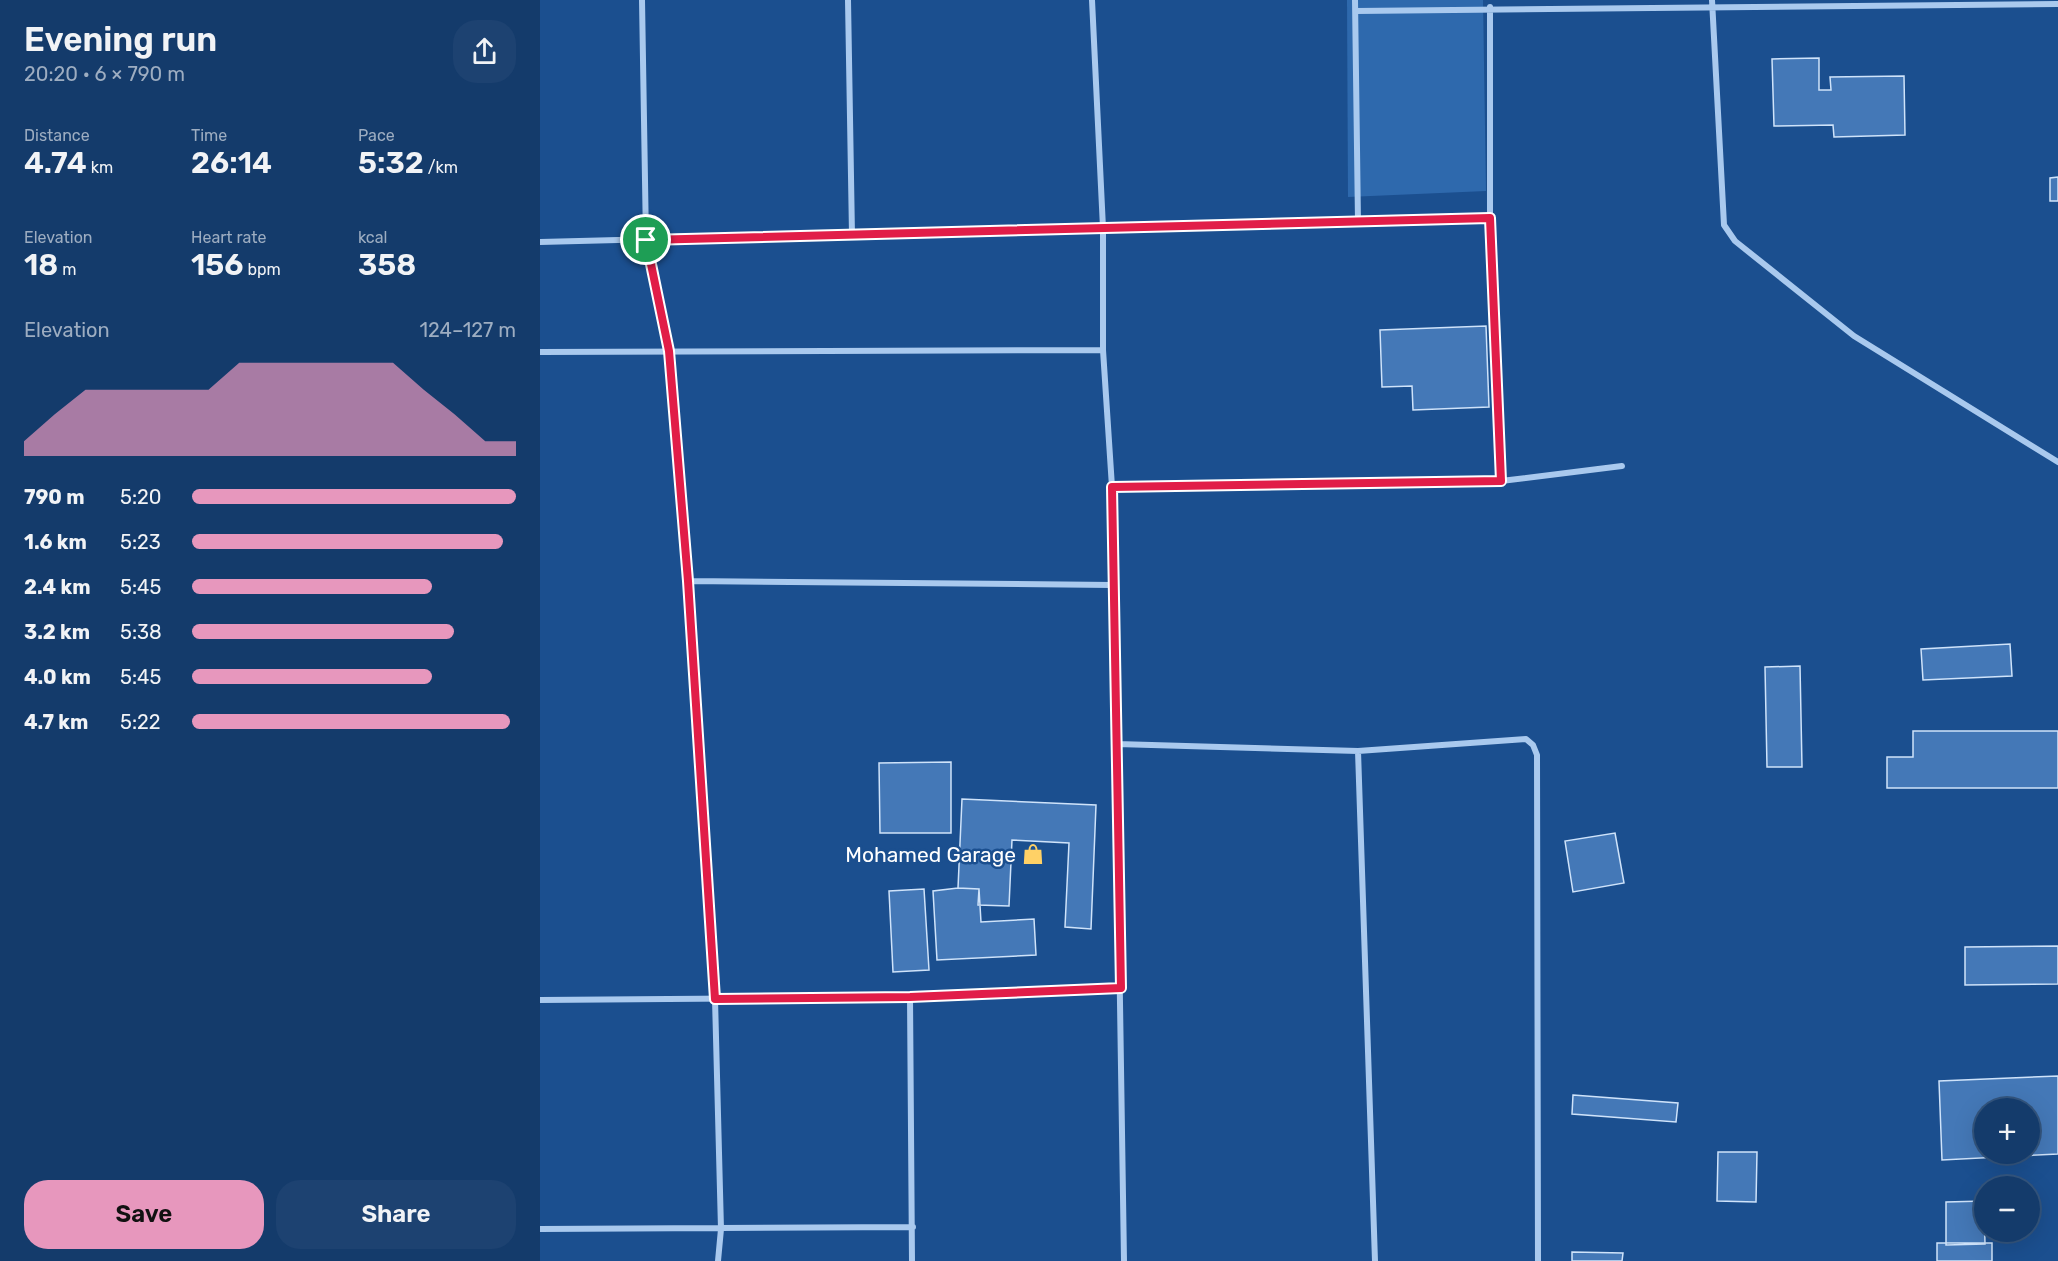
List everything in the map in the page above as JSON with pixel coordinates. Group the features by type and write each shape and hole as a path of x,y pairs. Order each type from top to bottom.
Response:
{"street":[{"path":"642,0 646,240 669,351 688,581 715,999 721,1229 718,1261"},
{"path":"848,0 852,235"},
{"path":"1092,0 1102,228 1102,350 1112,487 1124,1261"},
{"path":"1355,0 1358,222"},
{"path":"1356,10 1712,4 2058,4"},
{"path":"1712,4 1724,225 1735,241 1854,336 2058,462"},
{"path":"1490,8 1490,218 1501,481"},
{"path":"540,242 1490,218"},
{"path":"540,352 1102,350"},
{"path":"1112,487 1501,481 1622,466"},
{"path":"688,581 1112,585"},
{"path":"1117,744 1358,751 1526,739 1533,745 1537,755 1538,1261"},
{"path":"1358,751 1375,1261"},
{"path":"540,1000 910,997 1121,988"},
{"path":"910,997 912,1261"},
{"path":"540,1229 913,1227"}],"shaded area":[{"path":"1347,0 1483,0 1486,191 1348,197"}],"building":[{"path":"1819,58 1819,90 1831,90 1830,77 1904,76 1905,135 1834,137 1833,125 1774,126 1772,59"},
{"path":"2058,177 2058,201 2050,201 2050,178"},
{"path":"1486,326 1489,407 1413,410 1412,386 1382,387 1380,330"},
{"path":"2010,644 2012,676 1923,680 1921,649"},
{"path":"1800,666 1802,767 1767,767 1765,667"},
{"path":"1913,731 2058,731 2058,788 1887,788 1887,757 1913,757"},
{"path":"951,762 951,833 880,833 879,763"},
{"path":"962,799 1096,805 1091,929 1065,927 1069,843 1012,840 1009,906 978,905 979,889 958,888"},
{"path":"1615,833 1624,883 1573,892 1565,841"},
{"path":"958,888 979,889 981,922 1034,919 1036,955 937,960 933,891"},
{"path":"924,889 929,970 893,972 889,891"},
{"path":"2058,946 2058,984 1965,985 1965,947"},
{"path":"2058,1076 2058,1154 2040,1155 2040,1098 1974,1098 1974,1158 1942,1160 1939,1081"},
{"path":"1573,1095 1678,1103 1676,1122 1572,1114"},
{"path":"1718,1152 1757,1152 1756,1202 1717,1201"},
{"path":"1974,1201 1974,1242 1985,1242 1985,1244 1946,1245 1946,1202"},
{"path":"1937,1243 1992,1243 1992,1261 1937,1261"},
{"path":"1572,1252 1623,1253 1622,1261 1572,1261"}],"place":[{"name":"Mohamed Garage","path":"1033,854"}],"route":[{"path":"1490,218 1501,481 1112,487 1121,988 910,997 715,999 688,581 669,351 646,240 1490,218"}]}
